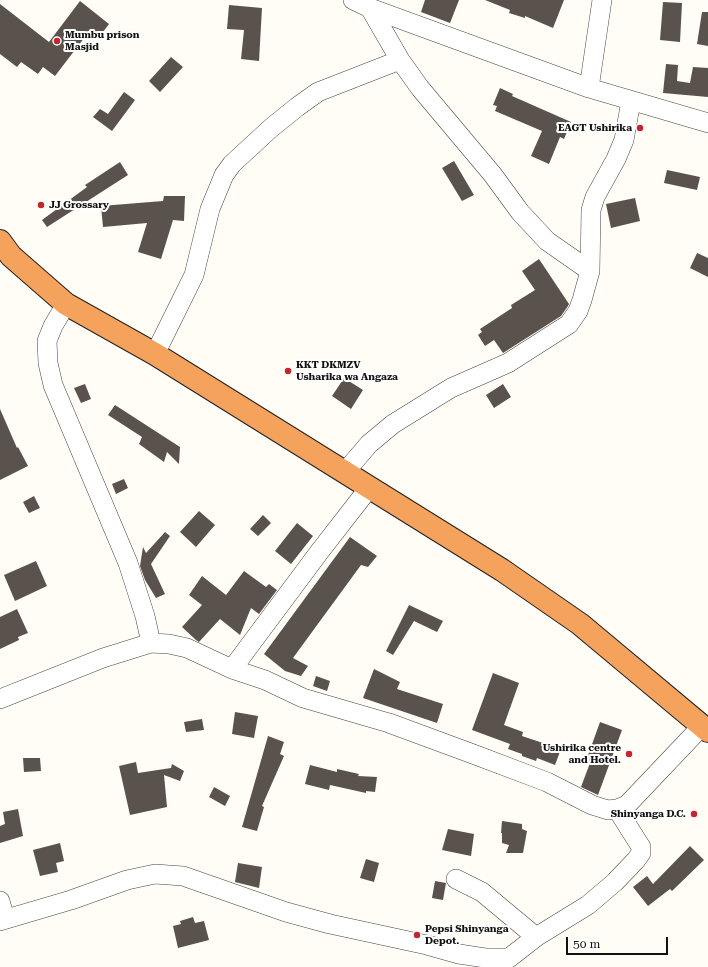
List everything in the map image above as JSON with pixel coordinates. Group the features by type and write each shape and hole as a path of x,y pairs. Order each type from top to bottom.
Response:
{"highway":[{"path":"0,241 11,256 66,304 156,354 502,570 573,619 705,729"}],"street":[{"path":"589,88 602,0"},
{"path":"361,4 589,88 708,123"},
{"path":"361,4 420,88 493,175 520,212 547,241 590,271"},
{"path":"156,354 194,275 210,209 224,175 232,164 280,120 318,92 400,60"},
{"path":"345,472 369,444 393,424 451,388 508,363 569,324 580,306 590,271 591,210 595,197 616,159 624,140 632,101"},
{"path":"66,304 53,326 47,341 48,362 53,385 128,563 151,643"},
{"path":"232,668 369,488"},
{"path":"0,699 103,658 151,643 169,644 187,648 232,668 265,680 304,698 389,723 473,754 547,782 592,805 608,810 617,809 627,805 705,729"},
{"path":"0,900 3,920 71,900 127,880 155,874 183,876 286,912 330,924 427,945 459,954 485,958 509,958 536,937 588,905 615,882 641,853 639,842 617,809"},
{"path":"456,879 482,892 536,937"}],"building":[{"path":"425,0 459,0 450,23 421,12"},
{"path":"485,0 564,0 553,28 525,16 525,18 509,13 510,10"},
{"path":"80,1 109,24 100,36 91,29 55,76 43,67 38,74 21,62 17,67 0,54 0,4 49,42"},
{"path":"663,2 682,3 680,42 660,40"},
{"path":"229,5 262,8 259,61 241,59 244,30 227,29"},
{"path":"702,12 708,12 708,46 697,44"},
{"path":"171,57 183,67 160,92 149,81"},
{"path":"666,64 678,65 677,81 690,83 693,67 708,68 708,97 663,93"},
{"path":"500,88 513,94 512,96 571,122 564,139 560,137 549,164 531,156 542,131 495,111 497,106 493,105"},
{"path":"124,92 135,100 112,131 93,117 100,109 108,114"},
{"path":"454,161 474,195 462,201 442,168"},
{"path":"120,162 128,175 47,227 42,220 87,187 85,185"},
{"path":"667,170 700,177 697,190 664,183"},
{"path":"164,196 185,196 184,221 173,220 161,259 138,252 147,223 103,227 101,206 163,201"},
{"path":"635,198 640,221 611,228 606,204"},
{"path":"697,253 708,258 708,277 690,268"},
{"path":"539,259 569,304 568,306 561,316 503,353 494,340 485,346 478,335 482,332 480,329 512,308 511,305 535,290 522,271"},
{"path":"344,378 363,390 351,409 332,396"},
{"path":"85,384 91,399 81,403 74,388"},
{"path":"503,384 511,397 494,408 486,395"},
{"path":"115,405 180,447 179,464 167,452 164,462 139,444 142,437 108,415"},
{"path":"0,409 17,448 18,447 28,466 0,480"},
{"path":"124,479 128,488 116,494 112,484"},
{"path":"34,496 40,508 29,513 23,502"},
{"path":"199,511 215,525 196,547 180,532"},
{"path":"263,515 271,523 258,536 250,529"},
{"path":"297,523 313,536 291,564 275,551"},
{"path":"165,532 170,536 151,564 165,594 156,598 145,580 140,566 143,547 146,553"},
{"path":"350,537 377,556 368,567 361,565 293,658 308,666 301,676 285,671 264,654"},
{"path":"36,561 47,586 15,601 4,575"},
{"path":"244,571 266,587 269,584 277,590 259,614 251,608 240,635 220,619 199,642 182,627 202,605 189,595 202,576 226,595"},
{"path":"409,605 443,621 437,632 414,621 393,655 386,651"},
{"path":"17,609 28,633 18,637 19,640 0,649 0,617"},
{"path":"374,669 400,682 397,689 443,704 437,723 363,698"},
{"path":"493,673 519,683 504,725 523,732 522,736 561,749 555,765 537,758 536,761 522,756 522,754 508,749 510,744 472,730"},
{"path":"316,676 330,681 327,691 313,686"},
{"path":"235,712 258,716 254,738 232,734"},
{"path":"202,719 204,730 186,732 184,722"},
{"path":"600,722 622,730 598,795 581,787 590,763 586,761"},
{"path":"268,736 284,742 280,754 284,756 262,806 264,807 257,831 242,827"},
{"path":"23,758 40,758 41,771 24,772"},
{"path":"136,762 138,773 171,768 172,764 184,771 180,781 164,775 167,807 130,815 119,766"},
{"path":"310,765 337,772 337,769 359,774 358,776 377,777 375,792 366,791 366,793 330,785 329,790 305,784"},
{"path":"214,787 230,796 225,806 209,797"},
{"path":"18,809 23,836 0,843 0,826 5,824 3,812"},
{"path":"502,821 522,824 522,829 527,831 523,853 506,853 509,845 502,843"},
{"path":"448,829 474,834 471,856 442,850"},
{"path":"60,843 64,861 56,863 58,872 40,876 33,850"},
{"path":"690,846 704,860 672,891 670,889 648,906 633,887 647,876 653,884"},
{"path":"366,859 379,863 374,882 360,878"},
{"path":"238,863 262,867 259,888 235,882"},
{"path":"435,881 446,883 443,900 432,898"},
{"path":"193,917 195,923 204,921 209,940 178,948 173,926 181,924 180,921"}],"place":[{"name":"Mumbu prison Masjid","path":"57,41"},
{"name":"EAGT Ushirika","path":"640,128"},
{"name":"JJ Grossary","path":"41,205"},
{"name":"KKT DKMZV Usharika wa Angaza","path":"288,371"},
{"name":"Ushirika centre and Hotel.","path":"629,754"},
{"name":"Shinyanga D.C.","path":"694,814"},
{"name":"Pepsi Shinyanga Depot.","path":"417,935"}]}
